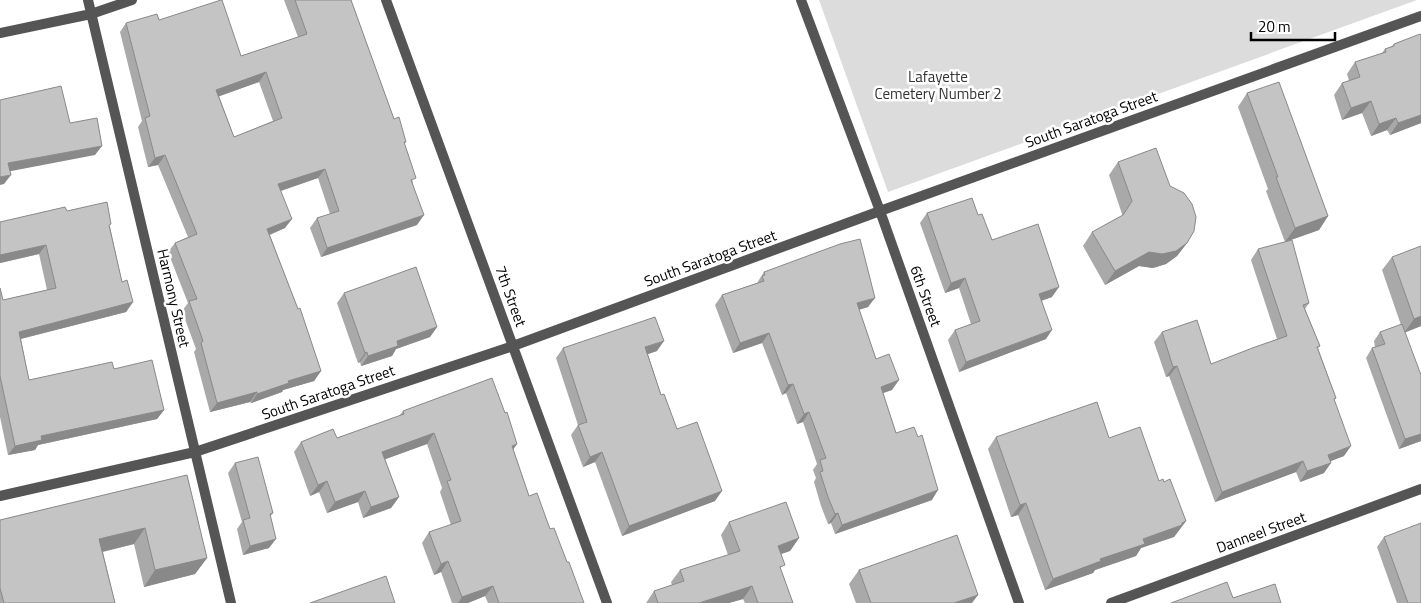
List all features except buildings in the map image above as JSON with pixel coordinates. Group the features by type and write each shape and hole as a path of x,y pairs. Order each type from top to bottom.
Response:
{"street":[{"name":"Harmony Street","path":"88,0 231,603"},
{"path":"0,32 91,14 132,0"},
{"name":"7th Street","path":"386,0 607,603"},
{"name":"6th Street","path":"801,0 880,211 1019,603"},
{"name":"South Saratoga Street","path":"0,496 195,452 513,346 880,211 1421,16"},
{"name":"Danneel Street","path":"1111,603 1421,489"}],"green space":[{"name":"Lafayette Cemetery Number 2","path":"819,0 1417,0 888,192"}]}
